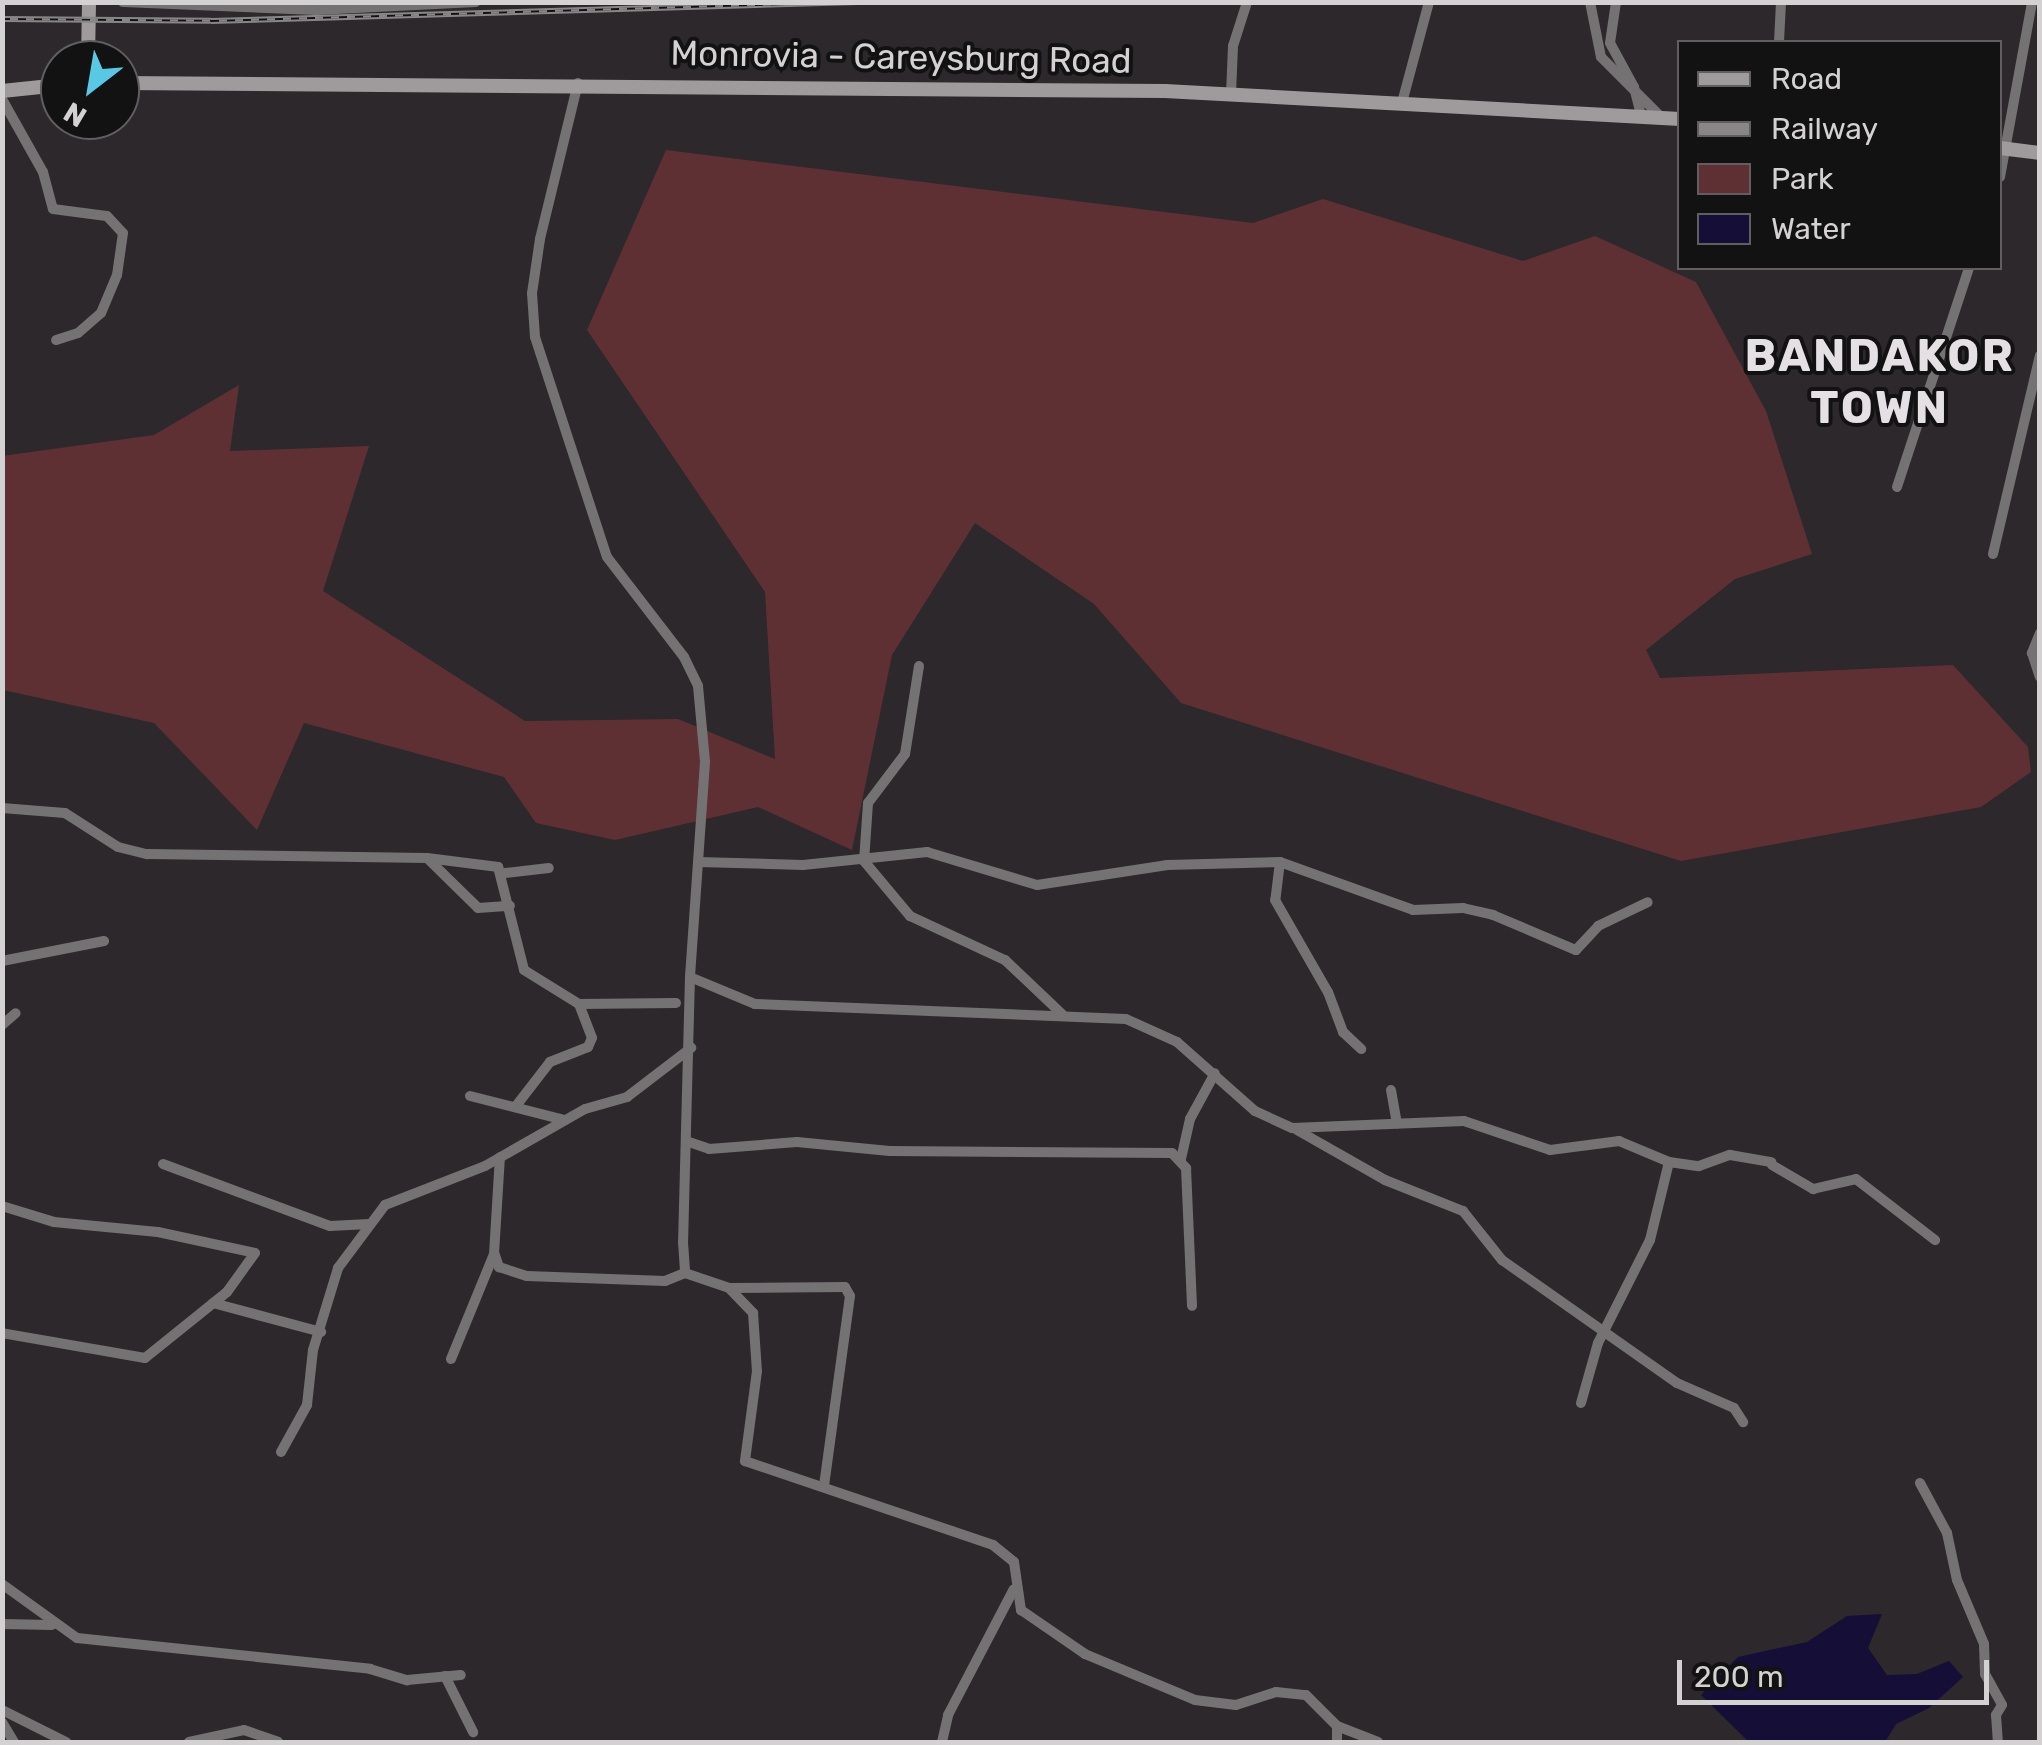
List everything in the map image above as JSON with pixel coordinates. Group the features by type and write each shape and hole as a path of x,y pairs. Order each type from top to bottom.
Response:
{"main road":[{"path":"88,40 89,2"},
{"name":"Monrovia - Careysburg Road","path":"140,83 578,82 1230,94 1402,99 1677,118"},
{"path":"2,95 40,88"},
{"path":"2004,148 2040,152"}],"street":[{"path":"124,2 297,10 476,2"},
{"path":"1230,94 1234,46 1247,2"},
{"path":"1402,99 1429,2"},
{"path":"1590,2 1601,57 1661,117"},
{"path":"1616,2 1610,43 1634,86 1641,116"},
{"path":"1780,2 1780,40"},
{"path":"2004,148 2032,2"},
{"path":"578,82 540,239 535,336 607,558 684,657 698,686 705,762 690,976 686,1272"},
{"path":"2,95 43,172 53,208 106,216 121,226 120,258 102,313 78,333 56,340"},
{"path":"1897,487 1968,270"},
{"path":"1993,554 2040,355"},
{"path":"2040,632 2032,653 2040,676"},
{"path":"919,666 905,754 868,802 864,860 910,916 1004,960 1047,1010"},
{"path":"2,808 74,815 118,847 148,854 427,858 489,863 505,873 549,868"},
{"path":"698,862 864,860 928,852 1037,885 1168,865 1280,862 1413,910 1463,908 1503,918 1572,949 1582,948 1598,926 1648,902"},
{"path":"427,858 478,908 510,906"},
{"path":"1280,862 1275,900 1328,992 1343,1032 1361,1049"},
{"path":"505,873 524,970 580,1004 676,1003"},
{"path":"2,961 104,941"},
{"path":"690,976 739,1003 977,1017 1000,1011 1047,1010 1152,1027 1215,1074 1254,1111 1385,1180 1421,1190 1476,1220 1502,1260 1688,1390 1734,1408 1744,1422"},
{"path":"516,1106 550,1062 588,1047 592,1038 580,1004"},
{"path":"2,1025 16,1013"},
{"path":"281,1452 307,1405 338,1268 385,1205 500,1158 566,1120 637,1092 691,1048"},
{"path":"1192,1306 1181,1160 1190,1119 1215,1074"},
{"path":"1391,1090 1396,1123"},
{"path":"470,1096 566,1120"},
{"path":"1292,1128 1464,1121 1550,1150 1619,1141 1669,1162 1699,1166 1730,1155 1771,1163 1813,1189 1856,1178 1935,1240"},
{"path":"689,1142 709,1149 797,1142 890,1152 1130,1151 1181,1160"},
{"path":"452,1359 494,1254 500,1158"},
{"path":"1580,1403 1605,1334 1650,1240 1669,1162"},
{"path":"163,1164 330,1226 369,1224"},
{"path":"2,1206 54,1222 158,1232 256,1253 246,1273 146,1358 2,1333"},
{"path":"494,1254 499,1266 527,1276 665,1281 686,1272 729,1288 748,1305 756,1327 745,1461 993,1544 1014,1562 1014,1589 1021,1610 1056,1637 1170,1693 1236,1705 1262,1694 1297,1692 1338,1726 1378,1742"},
{"path":"729,1288 839,1283 850,1296 824,1487"},
{"path":"213,1303 321,1332"},
{"path":"1920,1483 1947,1533 1957,1580 1984,1644 1985,1674 2002,1705 1996,1715 1998,1742"},
{"path":"2,1584 77,1638 370,1670 402,1680 462,1675"},
{"path":"942,1742 948,1715 1014,1589"},
{"path":"2,1624 54,1625"},
{"path":"446,1676 473,1732"},
{"path":"2,1710 66,1742"},
{"path":"2,1722 14,1742"},
{"path":"1337,1742 1338,1726"},
{"path":"190,1742 244,1730 278,1742"}],"green space":[{"path":"666,150 1253,223 1323,199 1523,261 1595,236 1696,282 1766,411 1812,554 1735,579 1646,650 1660,678 1953,665 2028,747 2031,772 1981,807 1681,861 1181,703 1094,604 975,523 892,655 852,850 758,807 615,840 536,823 504,777 304,723 257,830 154,723 3,690 2,456 154,435 239,385 230,451 369,446 323,591 525,721 678,719 775,759 765,592 587,330"}],"water":[{"path":"1882,1614 1868,1648 1887,1675 1917,1674 1949,1661 1963,1677 1929,1708 1896,1724 1885,1742 1749,1742 1701,1695 1738,1657 1807,1642 1847,1616"}],"railway":[{"path":"2,19 211,21 858,2"}],"district":[{"name":"BANDAKOR TOWN","path":"1880,382"}]}
